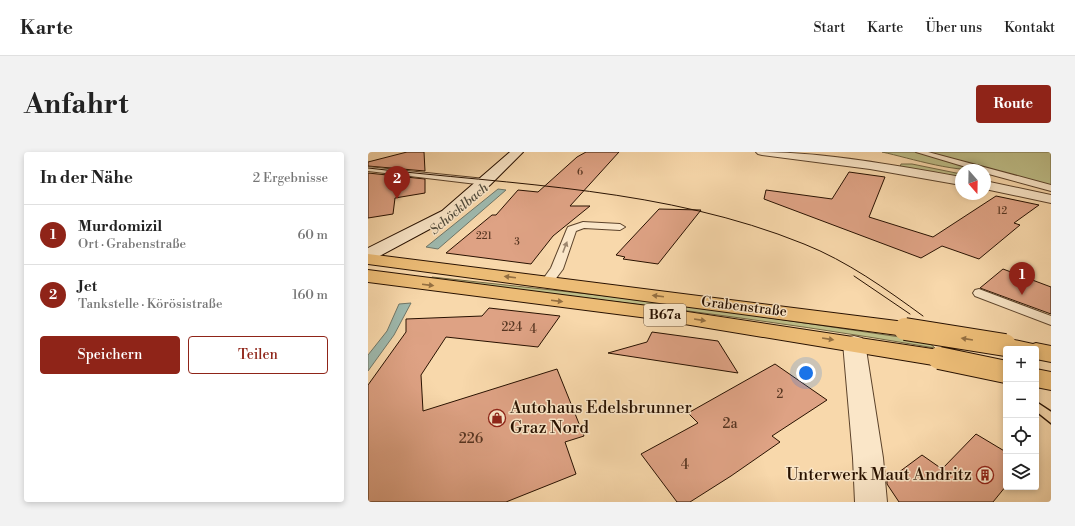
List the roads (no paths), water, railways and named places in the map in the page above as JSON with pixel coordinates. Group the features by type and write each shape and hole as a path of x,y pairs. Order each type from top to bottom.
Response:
{"main road":[{"name":"Grabenstraße","path":"368,259 905,329 1009,346"},
{"name":"Grabenstraße","path":"368,276 648,312 854,343 1003,371"},
{"path":"1039,352 1051,354"},
{"path":"1039,379 1051,381"}],"street":[{"path":"368,255 447,214 485,182 516,152"},
{"path":"762,152 876,166 955,180"},
{"path":"991,186 1051,199"},
{"path":"854,343 868,458 871,502"}],"lane":[{"path":"920,152 963,164"},
{"path":"368,169 485,182"},
{"path":"991,172 1051,188"},
{"path":"548,282 557,268 572,229 582,225 620,227"},
{"path":"979,293 1051,321"}],"tram line":[{"path":"368,168 589,191 698,211 752,225 804,244 836,259 866,276 923,316"},
{"path":"854,276 910,314"},
{"path":"1039,403 1051,411"},
{"path":"1039,414 1051,424"}],"place":[{"name":"Jet","path":"397,199"},
{"name":"Murdomizil","path":"1022,295"},
{"name":"Autohaus Edelsbrunner Graz Nord","path":"497,418"},
{"name":"Unterwerk Maut Andritz","path":"985,475"}],"water label":[{"name":"Schöcklbach","path":"459,209"}]}
